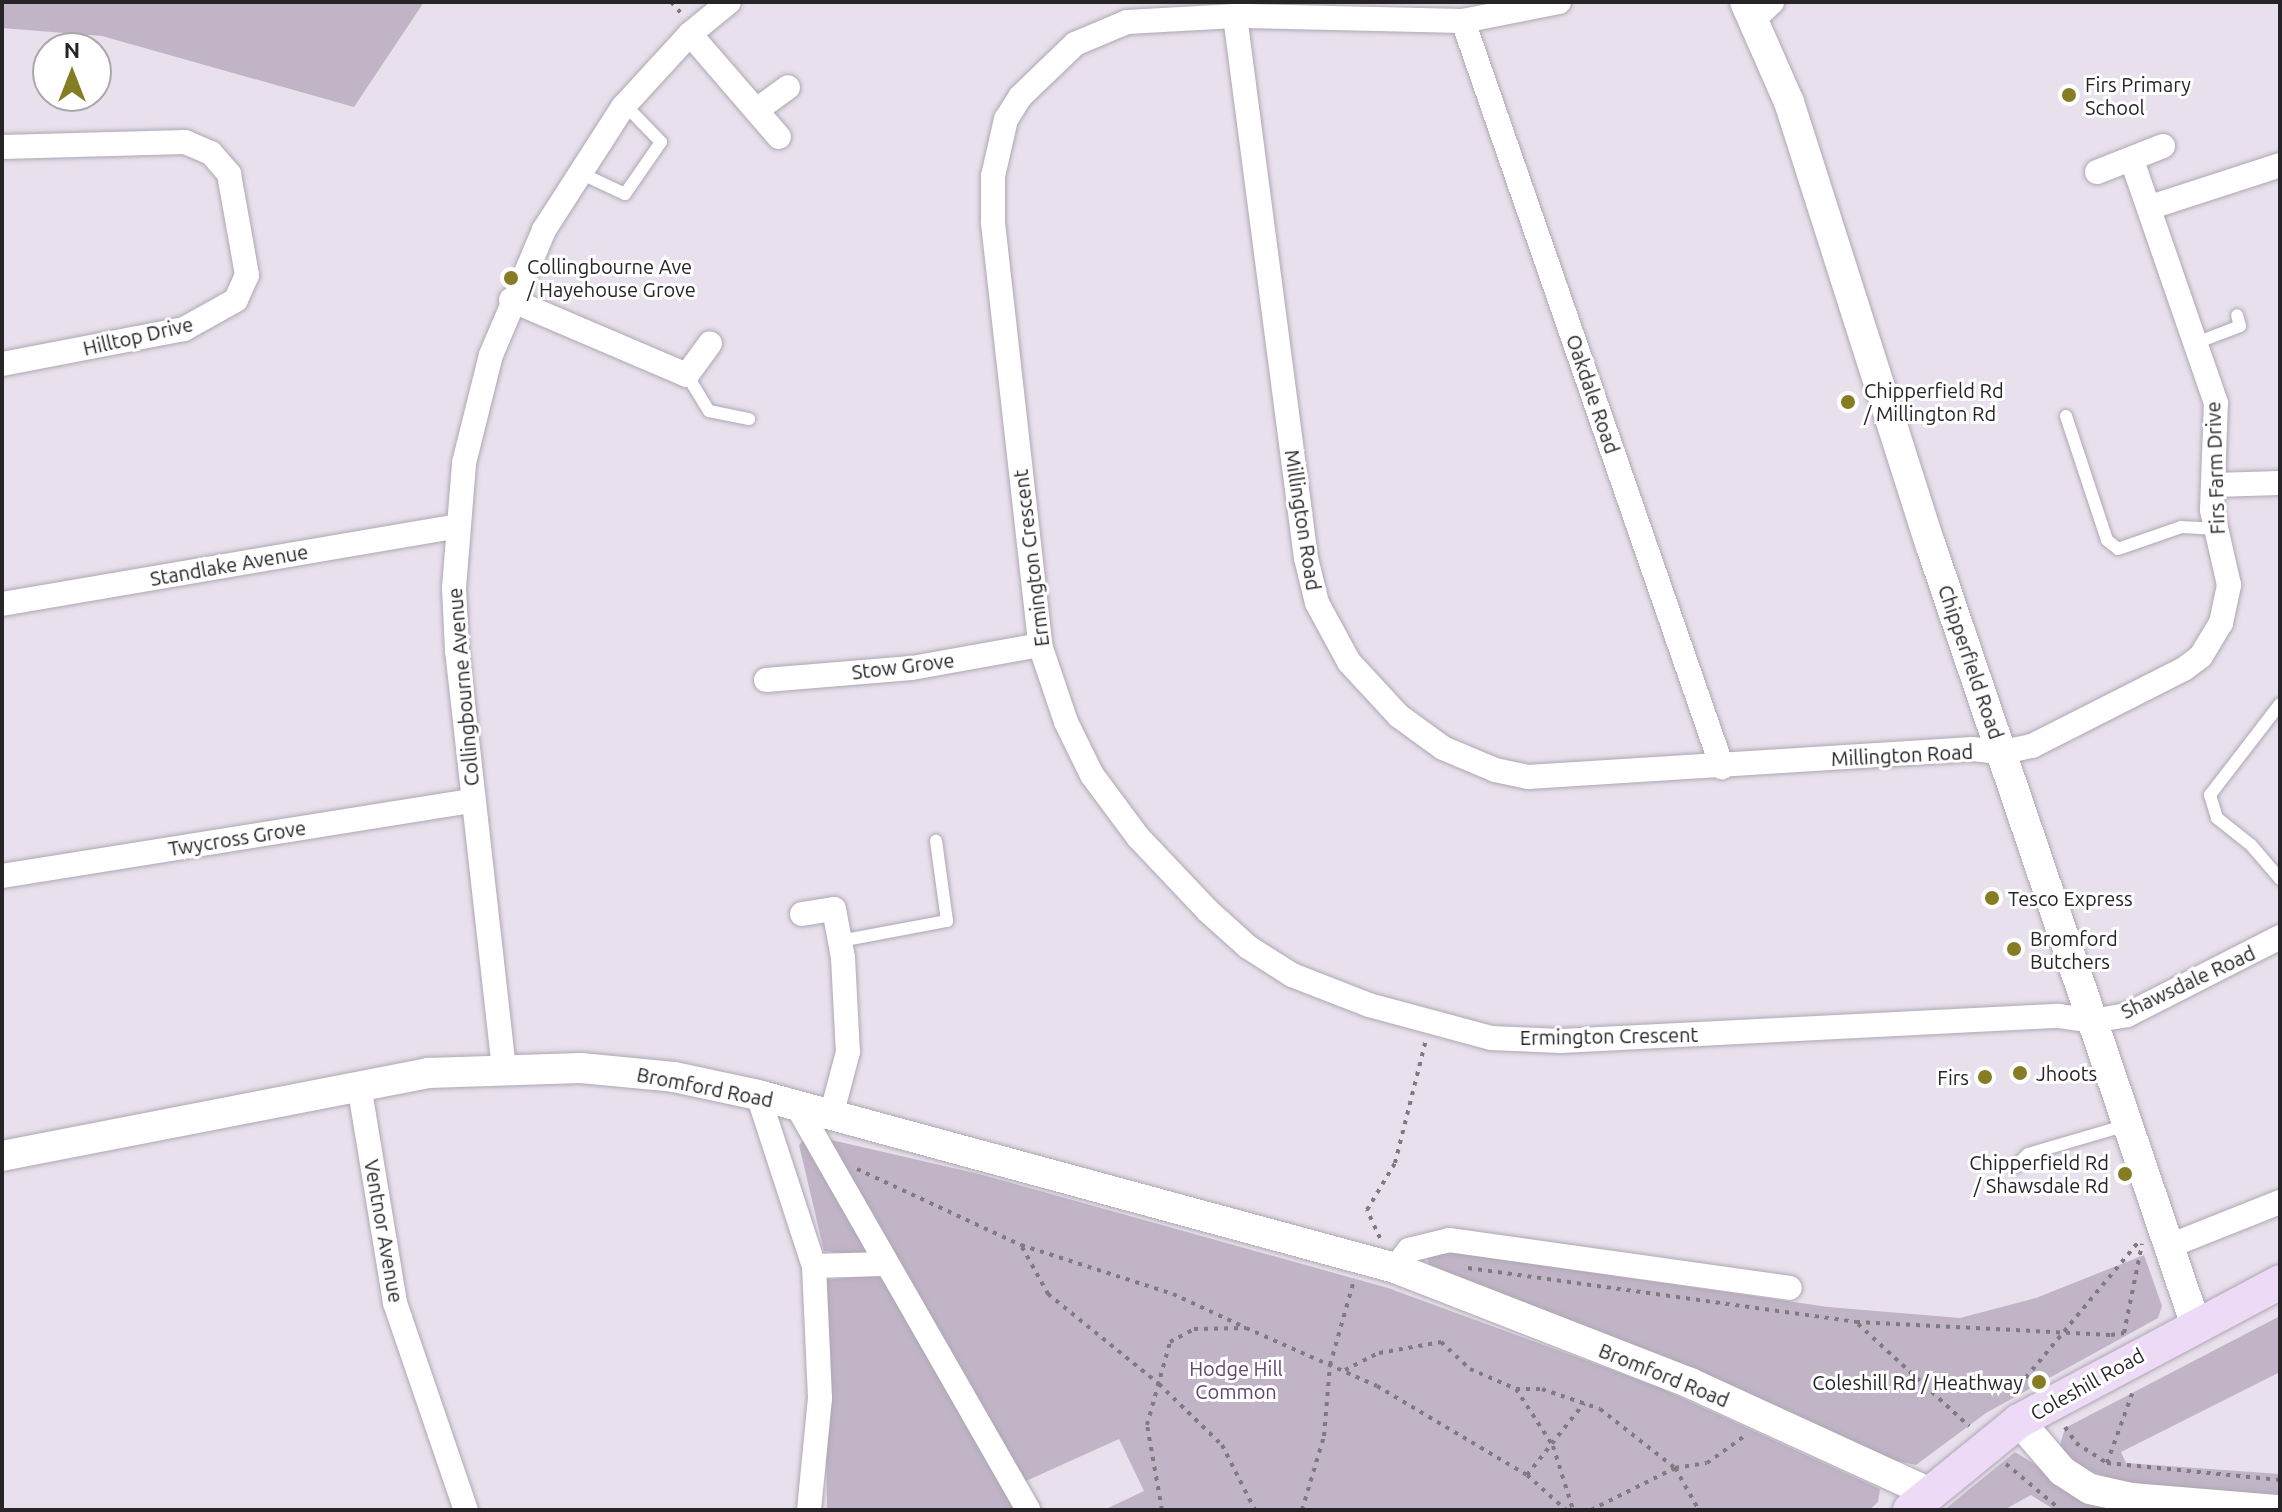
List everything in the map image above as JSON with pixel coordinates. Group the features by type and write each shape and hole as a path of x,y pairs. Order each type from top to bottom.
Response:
{"main road":[{"name":"Coleshill Road","path":"1919,1501 1984,1434 2014,1410 2280,1282"}],"street":[{"name":"Collingbourne Avenue","path":"504,1069 457,651 456,526 476,413 511,300 578,172 625,105 690,34 729,2"},
{"name":"Ermington Crescent","path":"1559,2 1463,21 1235,16 1127,22 1075,44 1020,97 998,144 993,223 1040,645 1066,722 1092,775 1155,855 1248,947 1292,975 1369,1005 1491,1038 1561,1041 2058,1016 2093,1021"},
{"name":"Chipperfield Road","path":"1757,8 2167,1247 2195,1323"},
{"name":"Millington Road","path":"1235,16 1306,558 1317,603 1349,662 1399,716 1443,748 1495,770 1561,777 1972,749 2003,752"},
{"name":"Oakdale Road","path":"1463,21 1722,767"},
{"path":"690,34 758,109 779,137"},
{"path":"758,109 788,87"},
{"name":"Hilltop Drive","path":"2,147 185,142 211,153 229,174 247,275 236,300 184,329 2,364"},
{"path":"2097,172 2163,146"},
{"name":"Firs Farm Drive","path":"2003,752 2032,746 2184,669 2201,656 2221,623 2229,585 2214,529 2216,403 2151,207 2132,160"},
{"path":"2151,207 2280,165"},
{"path":"511,300 687,375 710,343"},
{"path":"2214,485 2280,483"},
{"name":"Standlake Avenue","path":"2,604 456,526"},
{"name":"Stow Grove","path":"766,680 912,668 1040,645"},
{"name":"Twycross Grove","path":"2,876 472,801"},
{"path":"802,914 834,909 840,941 848,1052 831,1116"},
{"name":"Shawsdale Road","path":"2093,1021 2127,1015 2280,937"},
{"name":"Bromford Road","path":"2,1156 428,1073 581,1068 643,1074 758,1095 1395,1268 1768,1418 1919,1501"},
{"name":"Ventnor Avenue","path":"359,1085 395,1303 466,1510"},
{"path":"758,1095 814,1266 820,1398 809,1510"},
{"path":"797,1106 883,1264 1028,1510"},
{"path":"2167,1247 2280,1202"},
{"path":"1395,1268 1409,1250 1449,1240 1790,1288"},
{"path":"814,1266 883,1264"},
{"path":"2014,1410 2062,1471 2090,1489 2131,1498 2277,1510"}],"lane":[{"path":"578,172 625,194 661,142 625,105"},
{"path":"2196,343 2240,326 2237,315"},
{"path":"687,375 709,411 749,419"},
{"path":"2066,416 2107,540 2118,549 2181,527 2214,529"},
{"path":"2280,704 2210,795 2217,818 2251,845 2280,879"},
{"path":"840,941 947,921 936,841"},
{"path":"2015,1167 2028,1154 2127,1125"}],"path":[{"path":"826,1159 873,1174 1021,1245 1173,1294 1344,1371 1527,1475 1566,1510"},
{"path":"2014,1410 2143,1237 2124,1333 2111,1335"},
{"path":"1021,1245 1048,1294 1159,1384 1222,1445 1255,1510"},
{"path":"1302,1510 1324,1436 1330,1365 1342,1311 1362,1259"},
{"path":"1856,1322 1973,1429 1984,1434 2061,1510"},
{"path":"1162,1510 1147,1425 1170,1342 1194,1329 1246,1328"},
{"path":"1344,1371 1379,1353 1441,1342 1470,1369 1516,1389 1542,1389 1600,1409 1675,1468 1699,1510"},
{"path":"1516,1389 1553,1446 1573,1510"},
{"path":"1527,1475 1584,1403"},
{"path":"2059,1417 2076,1443 2107,1463 2280,1480"},
{"path":"1591,1510 1675,1468 1707,1463 1768,1418"}],"green space":[{"path":"2,2 424,2 354,107 112,39 112,32 2,28"},
{"path":"805,1139 811,1142 868,1256 824,1251 799,1145"},
{"name":"Hodge Hill Common","path":"827,1139 979,1174 1388,1288 1658,1387 1880,1489 1878,1502 1869,1510 1104,1510 1144,1491 1119,1439 1004,1491 1014,1510 827,1510 824,1280 879,1275 925,1346"},
{"path":"1457,1253 1828,1307 1960,1318 2036,1298 2144,1255 2162,1306 2158,1318 1986,1413 1916,1465 1893,1460 1432,1274 1426,1255"},
{"path":"2280,1316 2280,1372 2121,1452 2126,1463 2280,1474 2280,1498 2134,1486 2083,1469 2059,1449 2065,1428"},
{"path":"2015,1452 2086,1496 2151,1510 2055,1510 2031,1495 2004,1510 1944,1510"}],"place":[{"name":"Firs Primary School","path":"2069,95"},
{"name":"Collingbourne Ave / Hayehouse Grove","path":"511,278"},
{"name":"Chipperfield Rd / Millington Rd","path":"1848,402"},
{"name":"Tesco Express","path":"1992,898"},
{"name":"Bromford Butchers","path":"2014,949"},
{"name":"Jhoots","path":"2020,1073"},
{"name":"Firs","path":"1985,1077"},
{"name":"Chipperfield Rd / Shawsdale Rd","path":"2125,1174"},
{"name":"Coleshill Rd / Heathway","path":"2039,1382"}]}
